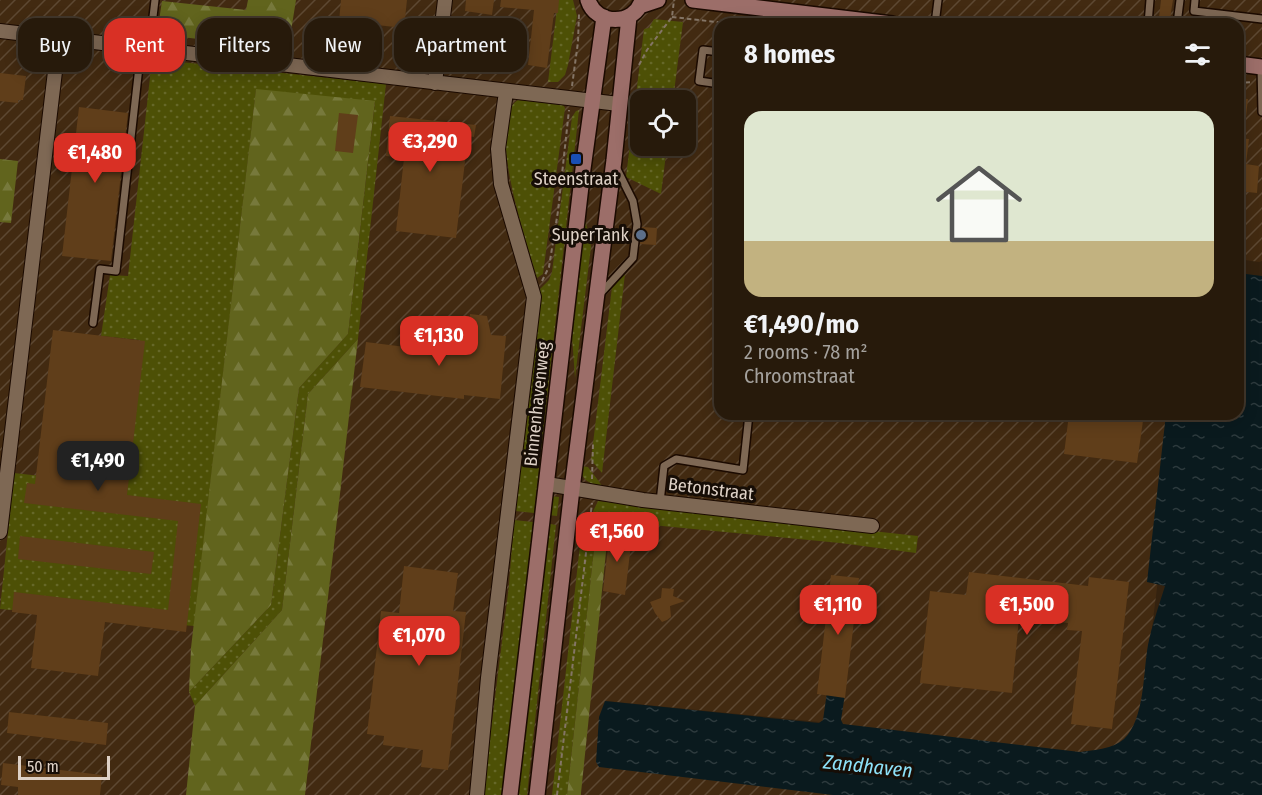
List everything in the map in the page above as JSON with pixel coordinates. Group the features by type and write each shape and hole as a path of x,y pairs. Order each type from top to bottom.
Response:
{"main road":[{"path":"537,795 572,489 614,160 629,17 641,3 658,0"},
{"path":"693,0 842,18"},
{"path":"583,4 604,17 614,20 629,17"},
{"name":"Binnenhavenweg","path":"510,795 591,101 604,17"},
{"path":"1244,66 1261,72"}],"street":[{"path":"435,83 445,0"},
{"path":"0,31 18,33"},
{"path":"185,54 619,104"},
{"path":"0,532 55,72"},
{"name":"Binnenhavenweg","path":"477,795 488,678 534,297 501,184 498,149 506,92"},
{"name":"Betonstraat","path":"547,484 660,502 872,526"}],"lane":[{"path":"151,18 155,0"},
{"path":"936,18 938,0"},
{"path":"1148,18 1150,0"},
{"path":"1178,18 1180,0"},
{"path":"1195,0 1194,11 1262,19"},
{"path":"714,51 703,50 699,81 714,83"},
{"path":"93,322 100,269 116,271 142,72"},
{"path":"1261,72 1262,112"},
{"path":"595,300 633,258 637,224 633,201 614,160"},
{"path":"660,502 664,466 676,459 743,470 748,420"}],"path":[{"path":"646,50 672,17 674,0"},
{"path":"534,297 549,267 583,4"},
{"path":"672,17 714,22"},
{"path":"1244,80 1261,72"}],"shaded area":[{"path":"0,0 1262,0 1262,261 1259,262 1244,260 1244,18 714,18 714,420 1178,420 1139,730 1104,756 830,723 606,701 907,795 0,795"},
{"path":"558,0 573,0 577,16 565,75 558,82 548,82"},
{"path":"654,19 683,22 674,90 637,90 644,29 649,28"},
{"path":"185,63 197,64 197,72 274,72 386,84 358,339 308,394 282,610 195,706 189,692 271,605 299,388 348,334 375,102 256,90 194,626 0,609 14,473 121,485 140,340 101,336 110,275 128,276 151,72 185,72"},
{"path":"518,100 563,105 565,108 543,274 537,278 511,185 507,157 505,132 509,112"},
{"path":"579,110 541,453 522,451 540,289 549,280 552,272 572,117"},
{"path":"630,144 630,156 666,156 661,194 626,177"},
{"path":"585,218 591,247 575,378 571,322"},
{"path":"625,274 602,473 591,460 612,287"},
{"path":"521,459 540,461 534,513 515,511"},
{"path":"581,466 588,467 603,487 587,481 582,474"},
{"path":"550,496 559,497 557,516 547,515"},
{"path":"598,501 918,536 916,553 840,543 610,521 609,523 597,522 567,795 552,795 582,527 587,524"},
{"path":"514,520 533,522 502,795 483,795 509,585"},
{"path":"546,523 556,525 527,795 516,795"}],"green space":[{"path":"248,0 296,0 292,25 292,18 197,18 197,39 185,37 185,18 159,18 162,1 246,10"},
{"path":"256,89 375,101 348,334 299,388 271,605 189,692 191,648"},
{"path":"0,159 18,161 11,223 0,222"},
{"path":"358,339 305,795 186,795 195,706 282,610 308,394"},
{"path":"597,522 609,523 581,795 567,795"}],"water":[{"name":"Zandhaven","path":"1244,274 1262,276 1262,795 833,795 599,767 596,762 599,717 605,701 819,723 823,720 827,692 845,694 841,720 843,724 1080,752 1109,747 1124,739 1131,730 1140,708 1148,645 1165,586 1147,582 1165,420 1244,420"}],"building":[{"path":"341,0 407,0 405,18 394,18 394,27 382,26 382,18 339,18"},
{"path":"466,0 494,0 492,15 465,11"},
{"path":"501,0 559,0 558,13 554,13 547,68 528,65 534,10 500,7"},
{"path":"1161,0 1173,0 1170,18 1159,17"},
{"path":"0,73 26,76 23,100 18,100 18,103 0,101"},
{"path":"1244,99 1248,99 1244,134"},
{"path":"79,107 128,113 111,261 62,256"},
{"path":"339,113 358,115 353,153 335,151"},
{"path":"390,116 476,125 474,137 468,136 456,238 396,231 404,158 386,156"},
{"path":"1244,139 1249,139 1246,164 1259,166 1257,193 1244,192"},
{"path":"642,227 657,228 656,245 640,244"},
{"path":"470,314 487,316 491,335 506,336 500,399 464,395 464,399 360,387 366,342 469,355 472,333 468,333"},
{"path":"53,330 145,341 127,495 201,504 186,632 105,622 98,676 31,668 37,615 12,612 14,592 168,610 178,521 24,503 27,483 35,484"},
{"path":"1068,420 1143,420 1137,463 1064,454"},
{"path":"610,530 632,536 625,595 603,591"},
{"path":"20,536 154,552 151,574 18,559"},
{"path":"404,566 458,573 453,611 466,612 448,770 421,767 423,750 383,745 384,736 367,734 381,611 399,613"},
{"path":"969,572 1088,586 1089,577 1129,582 1112,729 1071,724 1082,631 1067,630 1068,623 1019,618 1012,693 920,683 930,591 966,595"},
{"path":"831,575 859,578 845,698 817,694"},
{"path":"662,588 674,589 673,596 685,601 670,606 671,617 662,622 650,602 661,598"},
{"path":"9,712 108,723 106,745 7,733"},
{"path":"3,763 102,775 100,795 18,795 18,787 1,785"}],"place":[{"name":"Steenstraat","path":"576,159"},
{"name":"SuperTank","path":"641,235"}]}
